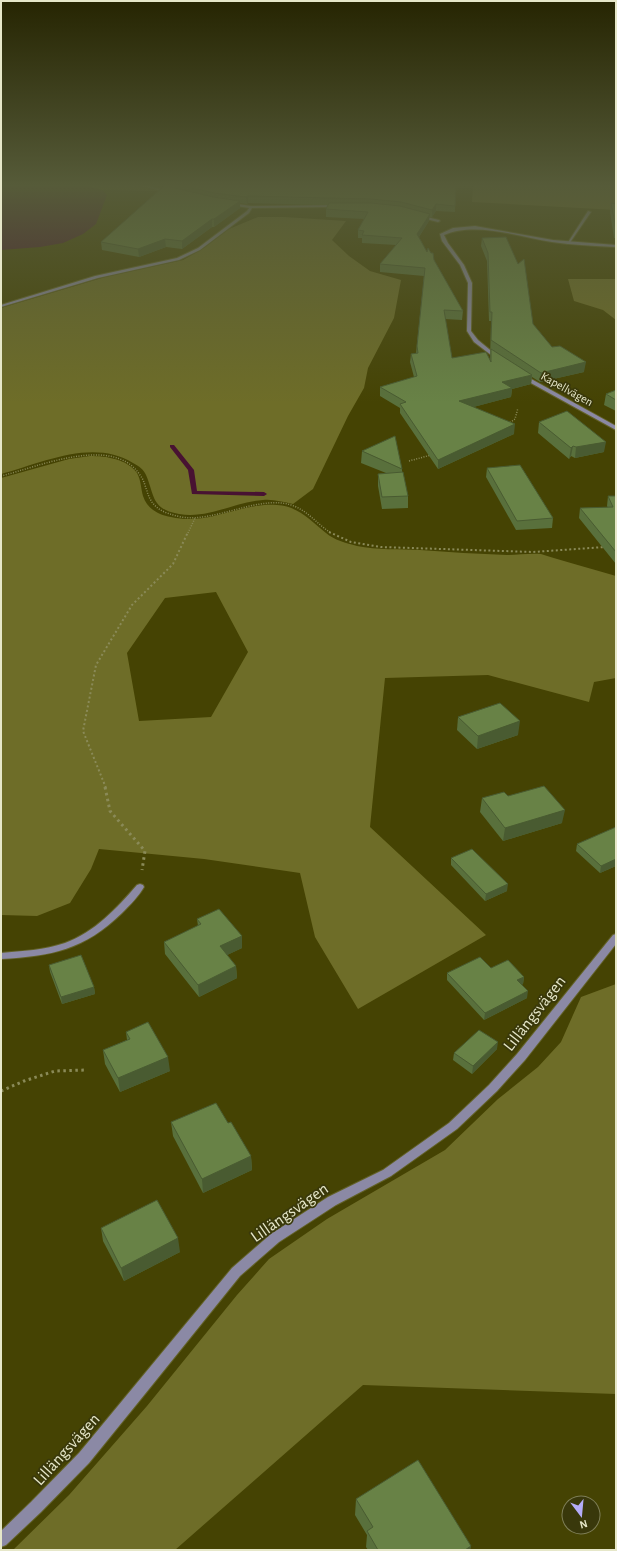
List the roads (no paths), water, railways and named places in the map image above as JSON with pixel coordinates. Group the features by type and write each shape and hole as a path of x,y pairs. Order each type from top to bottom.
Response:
{"street":[{"path":"1,306 97,277 179,258"},
{"path":"458,258 470,280 469,331 476,341 504,364"},
{"name":"Kapellvägen","path":"516,372 616,428"},
{"path":"1,956 58,949 75,942 101,927 123,907 140,887"},
{"name":"Lillängsvägen","path":"1,1540 84,1458 145,1386 236,1272 275,1238 332,1201 387,1173 453,1126 494,1088 521,1057 616,937"}],"waterway":[{"path":"172,446 191,470 194,493 264,494"}]}
